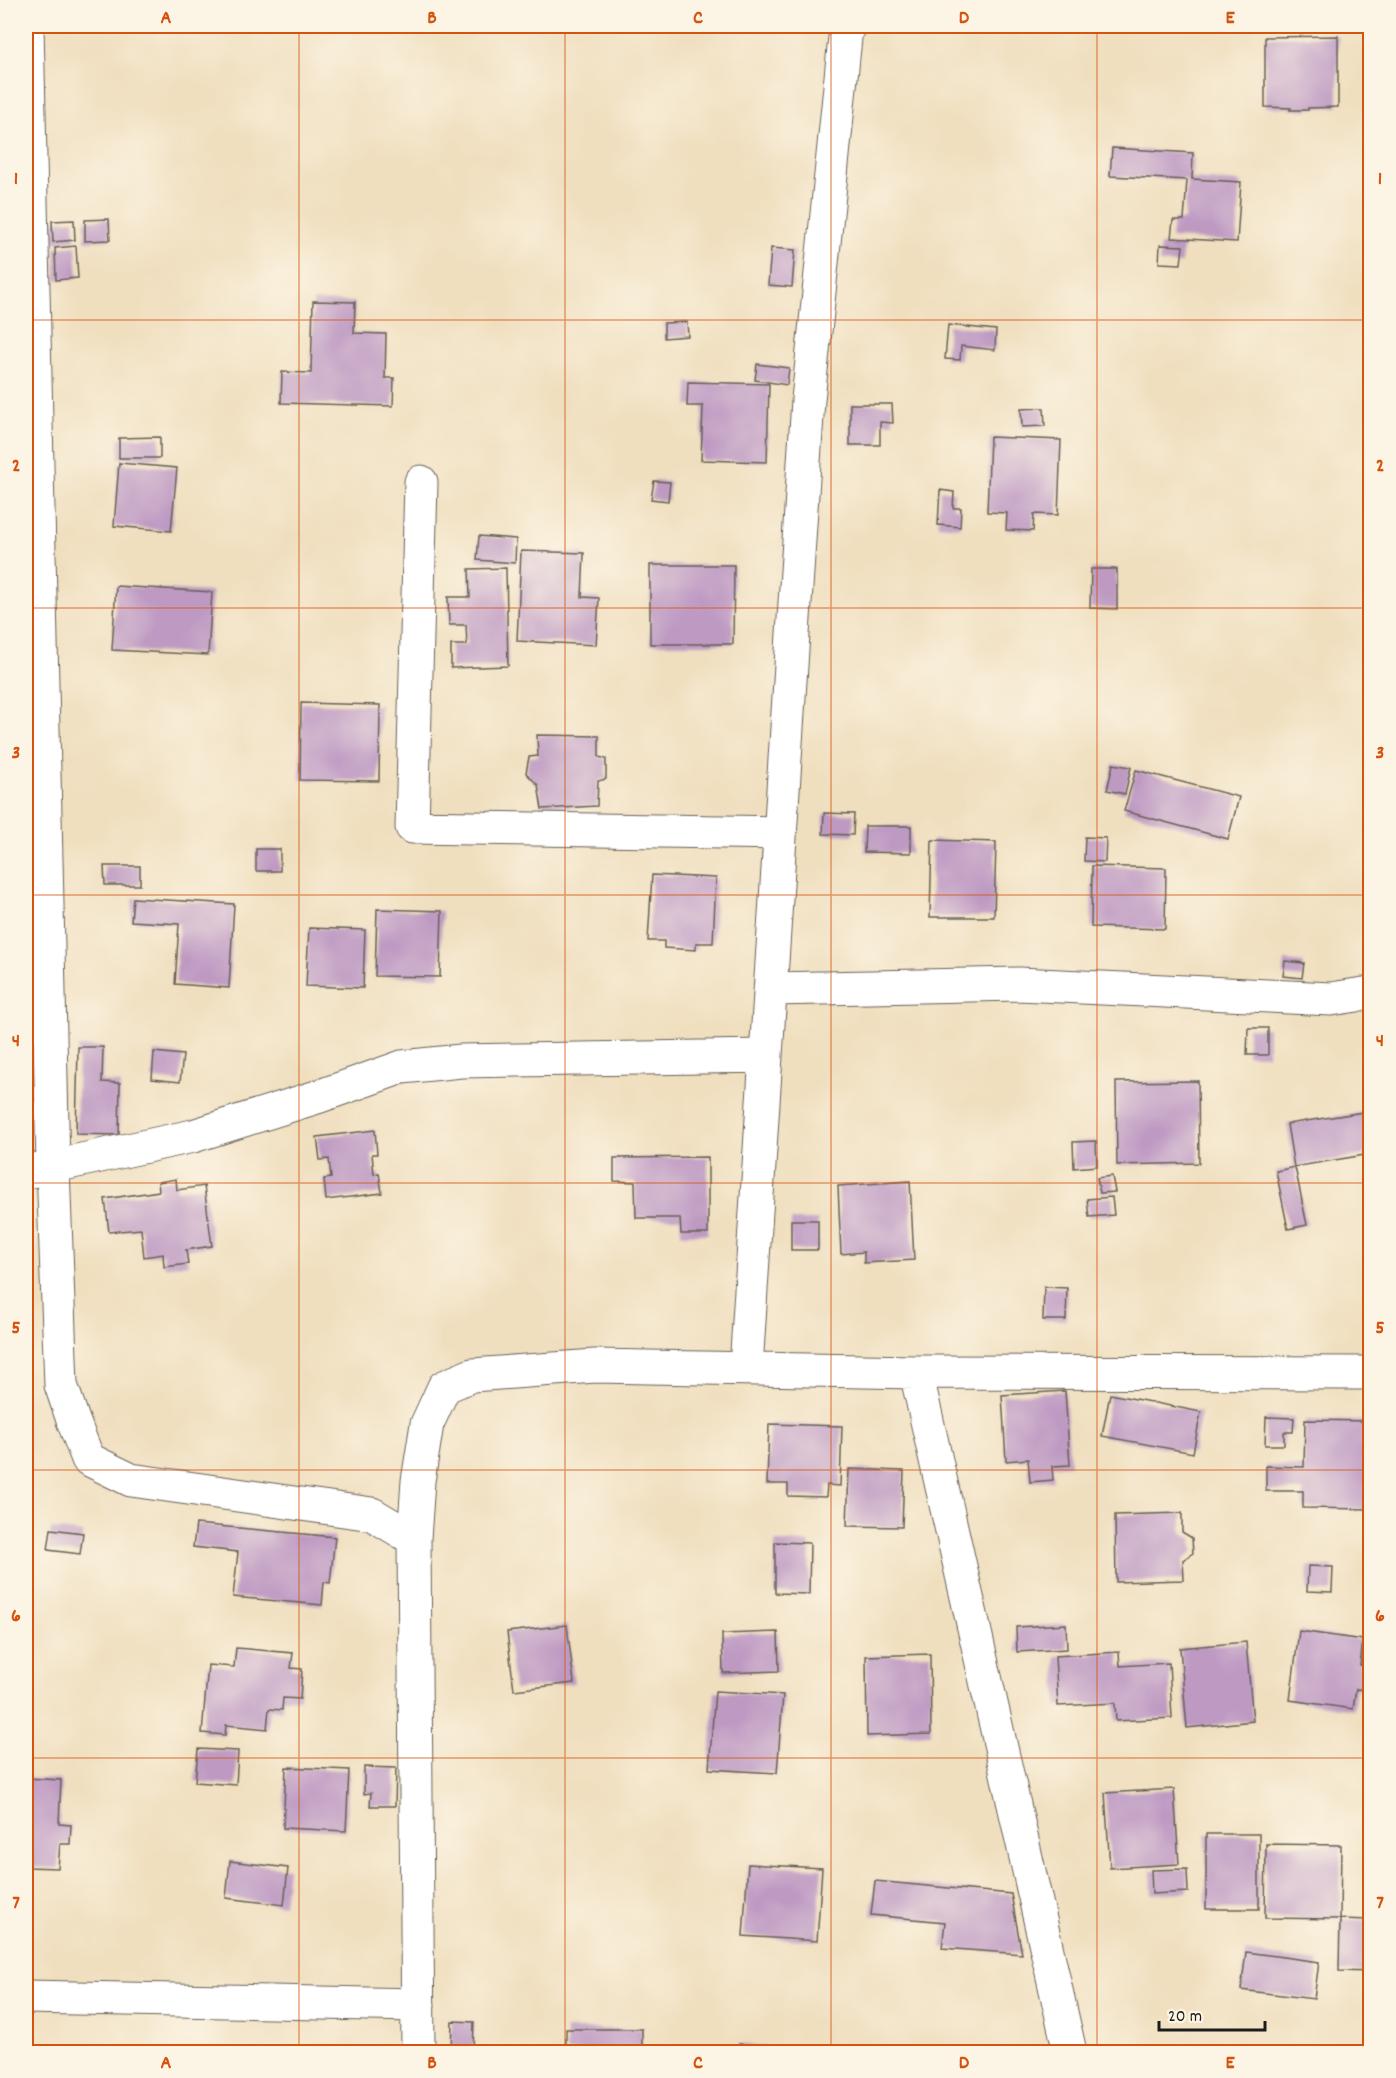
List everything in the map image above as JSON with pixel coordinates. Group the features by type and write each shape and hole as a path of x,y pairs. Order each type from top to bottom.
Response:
{"street":[{"path":"27,26 39,1169 61,1385 88,1459 131,1480 372,1514 414,1539"},
{"path":"746,1368 808,400 846,28 849,26"},
{"path":"422,482 412,827 780,833"},
{"path":"771,989 1019,984 1330,999 1371,993"},
{"path":"39,1169 194,1136 402,1067 461,1061 765,1056"},
{"path":"418,2052 414,1539 418,1481 427,1424 444,1387 472,1375 595,1366 916,1372 1371,1373"},
{"path":"916,1372 1070,2052"},
{"path":"26,1997 418,2005"}],"building":[{"path":"1338,36 1338,107 1290,110 1291,108 1265,107 1265,37"},
{"path":"1112,148 1193,153 1192,179 1241,182 1237,242 1171,238 1173,220 1184,220 1187,180 1110,176"},
{"path":"109,219 110,240 85,241 85,220"},
{"path":"74,220 75,240 53,242 52,221"},
{"path":"1160,245 1183,246 1181,264 1159,263"},
{"path":"76,246 78,278 56,280 55,248"},
{"path":"771,248 795,250 792,287 768,285"},
{"path":"313,301 355,302 354,333 386,334 385,378 394,378 393,406 281,403 282,372 311,373"},
{"path":"687,322 688,336 664,338 664,323"},
{"path":"948,325 996,330 995,350 961,346 960,360 945,359"},
{"path":"757,364 789,368 787,385 755,380"},
{"path":"688,382 769,384 767,462 701,460 703,406 687,406"},
{"path":"850,404 892,404 893,423 880,422 880,445 850,445"},
{"path":"1044,408 1045,426 1022,427 1021,409"},
{"path":"160,437 160,458 119,458 119,438"},
{"path":"990,437 1061,440 1058,515 1034,514 1033,531 1006,530 1007,513 987,512"},
{"path":"119,463 177,468 171,531 114,526"},
{"path":"654,481 670,482 668,501 651,499"},
{"path":"940,490 954,492 953,508 961,508 960,527 938,525"},
{"path":"479,536 516,539 515,563 477,560"},
{"path":"521,551 584,553 582,597 599,598 596,645 517,641"},
{"path":"650,565 734,565 733,644 650,644"},
{"path":"506,568 508,666 451,668 451,645 467,645 466,625 449,625 448,597 470,597 469,569"},
{"path":"1091,569 1117,569 1117,609 1090,608"},
{"path":"116,586 212,592 208,655 112,650"},
{"path":"301,703 380,705 379,781 300,780"},
{"path":"537,735 599,736 599,757 606,759 606,779 598,781 597,806 542,809 538,785 526,773 529,757 538,756"},
{"path":"1113,764 1131,767 1125,794 1107,790"},
{"path":"1136,770 1239,797 1228,839 1124,811"},
{"path":"824,813 854,814 853,835 823,834"},
{"path":"865,826 911,826 911,853 864,852"},
{"path":"1085,837 1106,838 1105,862 1084,861"},
{"path":"932,840 996,842 994,917 930,917"},
{"path":"256,849 280,849 280,871 256,871"},
{"path":"104,866 140,866 140,885 105,885"},
{"path":"1092,866 1166,868 1165,929 1091,927"},
{"path":"652,875 716,878 713,943 696,943 696,950 664,948 664,941 648,941"},
{"path":"133,898 234,904 229,988 175,984 179,924 131,921"},
{"path":"377,909 442,911 440,977 375,976"},
{"path":"309,928 365,930 363,988 306,986"},
{"path":"1285,961 1304,963 1302,978 1283,976"},
{"path":"1248,1028 1268,1028 1268,1055 1247,1055"},
{"path":"78,1047 103,1047 102,1082 120,1083 119,1135 76,1134"},
{"path":"154,1052 183,1055 180,1082 152,1079"},
{"path":"1198,1081 1199,1163 1117,1165 1116,1082"},
{"path":"1370,1111 1370,1154 1294,1167 1287,1124"},
{"path":"375,1130 377,1154 372,1154 374,1174 379,1173 382,1193 326,1200 324,1179 331,1178 329,1159 320,1160 317,1137"},
{"path":"1096,1141 1097,1166 1074,1168 1073,1142"},
{"path":"708,1157 708,1234 681,1234 680,1218 636,1218 635,1182 614,1181 614,1158"},
{"path":"1295,1167 1307,1225 1288,1229 1276,1171"},
{"path":"1112,1176 1115,1192 1100,1193 1097,1178"},
{"path":"176,1179 177,1190 204,1186 212,1246 186,1250 188,1264 164,1267 163,1254 144,1257 141,1229 109,1232 105,1199 159,1191 158,1182"},
{"path":"910,1181 914,1260 864,1263 864,1252 841,1254 838,1186"},
{"path":"1112,1197 1114,1215 1089,1217 1087,1199"},
{"path":"791,1220 818,1220 818,1250 791,1250"},
{"path":"1044,1287 1067,1288 1066,1320 1043,1320"},
{"path":"1065,1391 1070,1465 1052,1466 1053,1480 1030,1482 1028,1459 1006,1461 1002,1395"},
{"path":"1110,1394 1201,1412 1193,1453 1102,1436"},
{"path":"1266,1417 1294,1418 1293,1432 1284,1432 1284,1445 1265,1445"},
{"path":"1305,1420 1370,1421 1370,1509 1303,1508 1303,1491 1266,1491 1266,1466 1304,1467"},
{"path":"769,1424 842,1426 840,1486 827,1485 826,1497 788,1496 788,1484 767,1484"},
{"path":"849,1469 904,1471 902,1527 847,1526"},
{"path":"1182,1513 1182,1532 1192,1538 1193,1553 1183,1560 1184,1580 1116,1582 1115,1515"},
{"path":"196,1524 335,1537 330,1583 324,1582 322,1605 233,1597 238,1552 193,1547"},
{"path":"51,1529 83,1533 80,1554 48,1550"},
{"path":"775,1542 810,1543 809,1594 775,1593"},
{"path":"1308,1566 1333,1567 1332,1592 1307,1591"},
{"path":"1066,1624 1067,1649 1017,1652 1016,1627"},
{"path":"567,1625 574,1683 514,1690 507,1632"},
{"path":"1299,1631 1363,1640 1360,1665 1370,1666 1369,1690 1356,1689 1353,1709 1290,1700"},
{"path":"778,1632 779,1671 723,1673 722,1634"},
{"path":"1246,1642 1253,1721 1187,1728 1180,1648"},
{"path":"236,1648 293,1653 291,1668 302,1669 300,1699 283,1698 282,1710 269,1709 267,1729 226,1725 225,1735 202,1733 208,1665 234,1667"},
{"path":"1119,1652 1120,1666 1169,1663 1172,1718 1116,1721 1115,1703 1058,1706 1055,1656"},
{"path":"930,1654 931,1734 867,1736 866,1656"},
{"path":"715,1691 783,1695 777,1773 709,1769"},
{"path":"198,1749 238,1751 236,1785 195,1782"},
{"path":"286,1767 349,1770 346,1831 283,1828"},
{"path":"364,1767 396,1768 395,1806 370,1806 371,1793 364,1794"},
{"path":"26,1778 61,1780 59,1824 71,1825 70,1844 60,1844 58,1868 26,1867"},
{"path":"1174,1789 1179,1864 1110,1868 1105,1793"},
{"path":"1206,1834 1259,1834 1259,1909 1206,1909"},
{"path":"1266,1844 1341,1845 1340,1919 1265,1918"},
{"path":"230,1861 288,1868 284,1905 226,1898"},
{"path":"748,1864 822,1868 817,1941 743,1936"},
{"path":"1187,1869 1188,1892 1152,1894 1151,1870"},
{"path":"875,1881 1011,1894 1022,1954 942,1948 945,1922 871,1915"},
{"path":"1340,1919 1370,1920 1370,1972 1339,1971"},
{"path":"1246,1952 1319,1962 1314,1999 1241,1990"},
{"path":"452,2021 474,2022 473,2052 451,2052"},
{"path":"566,2029 642,2029 642,2052 566,2052"},
{"path":"739,2044 805,2051 805,2052 738,2052"}]}
